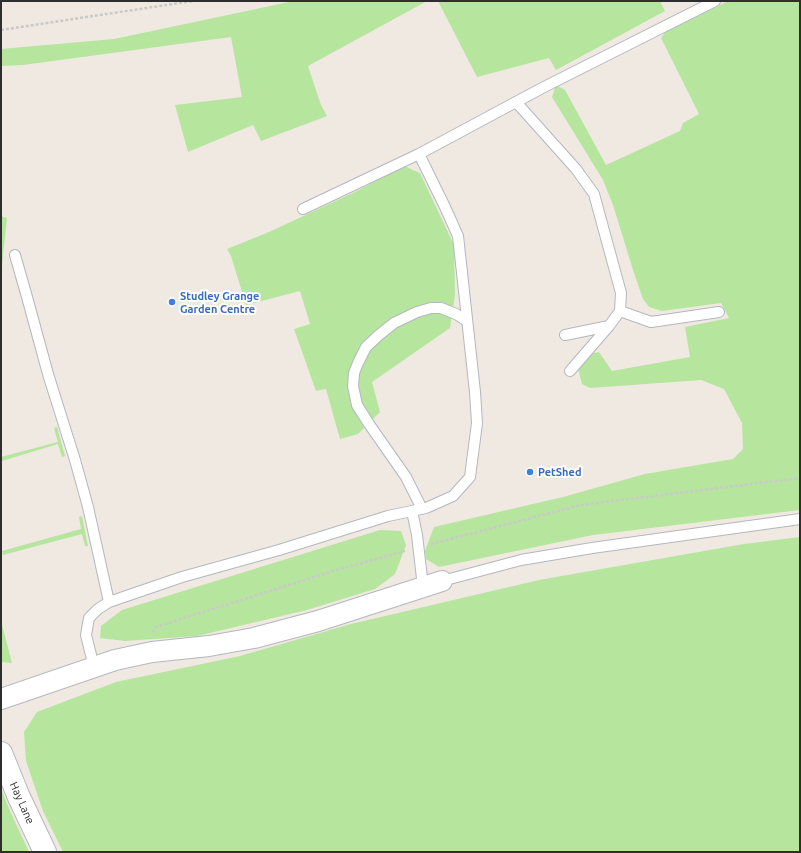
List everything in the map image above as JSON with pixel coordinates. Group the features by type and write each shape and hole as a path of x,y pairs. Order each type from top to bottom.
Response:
{"main road":[{"name":"Hay Lane","path":"1,753 18,795 45,852"}],"street":[{"path":"1,699 115,660 254,638 318,621 442,581"}],"lane":[{"path":"303,209 419,154 516,102 715,1"},
{"path":"516,102 576,169 594,194 621,293 620,311 570,371"},
{"path":"94,667 86,635 89,618 98,609 109,602 182,577 279,550 388,516 417,510 453,496 470,477 475,450 477,423 458,236 419,154"},
{"path":"14,255 28,297 48,374 86,500 109,602"},
{"path":"423,587 415,522 417,510 406,477 368,424 357,405 354,386 354,373 366,347 394,323 417,312 431,308 440,308 456,314 467,321"},
{"path":"620,311 651,322 719,312"},
{"path":"565,335 609,326"},
{"path":"442,581 508,563 576,550 800,519"}],"path":[{"path":"1,30 193,1"},
{"path":"146,654 152,633 159,626 333,571 581,505 800,478"}],"green space":[{"path":"294,1 427,1 308,66 321,105 327,116 261,141 253,125 188,152 175,105 242,97 231,37 23,65 1,66 1,49 114,39"},
{"path":"438,1 660,1 665,11 556,70 549,58 477,77"},
{"path":"728,1 800,1 800,510 593,535 439,567 426,559 425,551 434,527 563,497 645,474 733,459 743,449 742,423 724,389 701,380 590,388 582,384 578,368 590,354 599,352 612,371 690,357 685,327 729,318 721,303 662,311 649,307 643,299 613,205 603,180 552,97 556,85 565,90 606,165 680,131 683,123 699,114 661,38 666,31"},
{"path":"404,166 420,173 454,245 455,295 450,328 372,382 380,412 358,434 340,439 326,389 316,391 294,329 310,324 300,291 246,305 231,256 227,249 269,232 355,192"},
{"path":"1,216 7,218 1,275"},
{"path":"57,427 65,456 62,457 58,444 2,461 1,457 58,442 54,428"},
{"path":"82,516 88,546 85,546 82,534 3,555 2,551 81,529 79,517"},
{"path":"380,530 401,531 406,545 395,574 375,589 307,610 197,636 125,641 100,638 101,626 122,610"},
{"path":"800,537 800,852 63,852 43,811 26,761 24,732 37,712 116,682 240,656 351,624 539,580 744,544"},
{"path":"1,621 5,636 12,663 1,662"},
{"path":"1,789 11,813 29,852 1,852"}],"place":[{"name":"Studley Grange Garden Centre","path":"172,302"},
{"name":"PetShed","path":"530,472"}]}
